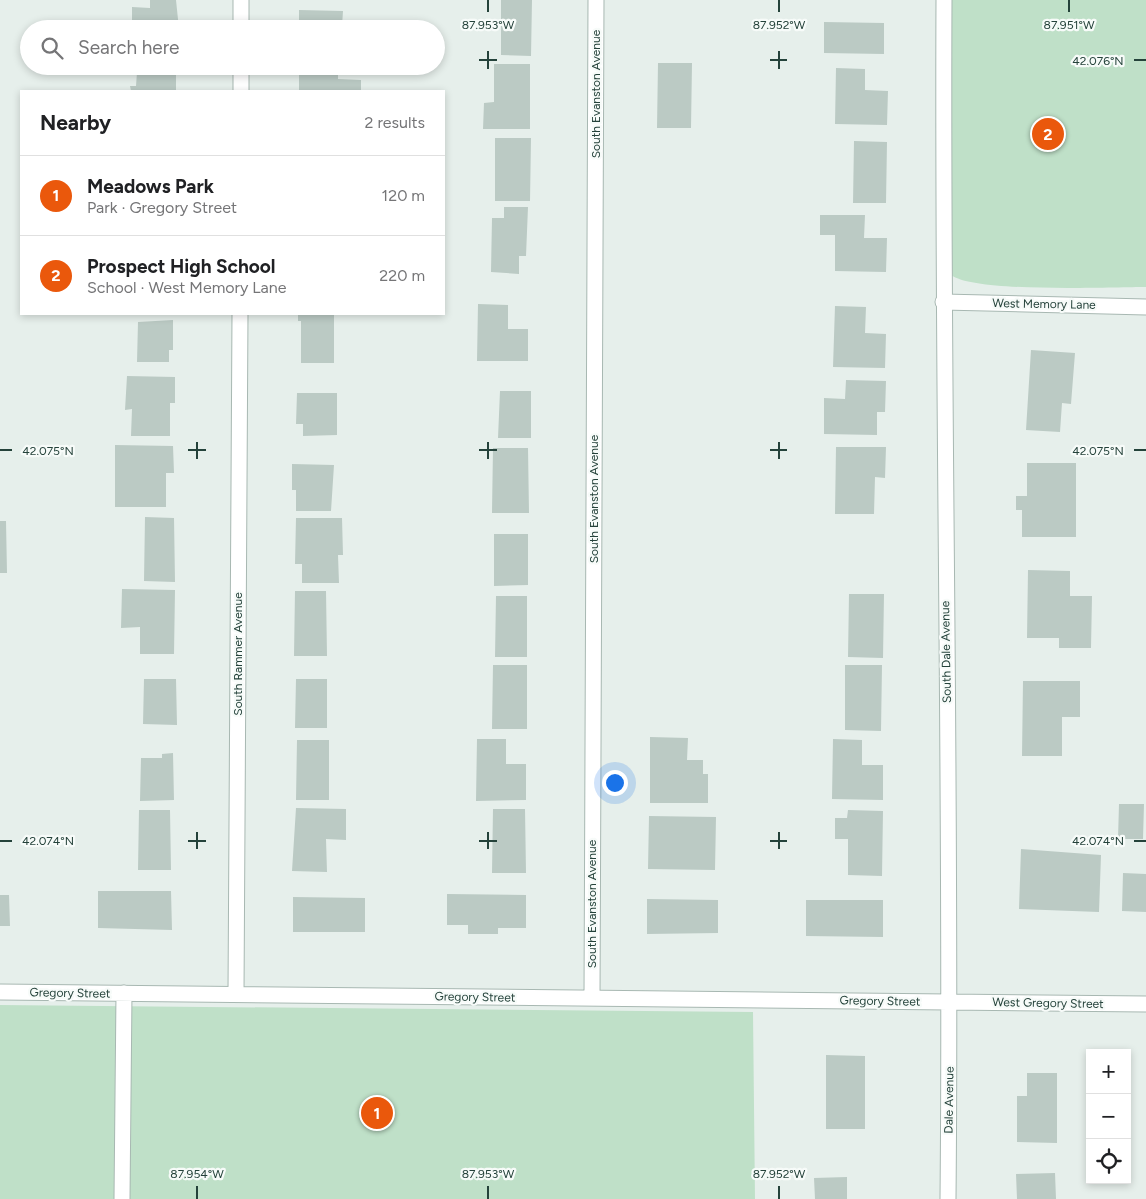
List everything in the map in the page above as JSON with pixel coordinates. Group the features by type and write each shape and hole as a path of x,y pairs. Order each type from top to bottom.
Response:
{"street":[{"path":"241,0 241,20"},
{"name":"South Evanston Avenue","path":"592,998 596,0"},
{"name":"South Dale Avenue","path":"944,0 942,302 950,1002"},
{"path":"241,75 241,90"},
{"name":"West Memory Lane","path":"942,302 1146,307"},
{"name":"South Rammer Avenue","path":"236,994 240,315"},
{"name":"Gregory Street","path":"0,992 950,1002"},
{"path":"122,1199 124,993"},
{"name":"West Gregory Street","path":"950,1002 1146,1004"},
{"name":"Dale Avenue","path":"948,1199 950,1002"}],"green space":[{"path":"951,0 1146,0 1146,287 1013,287 965,281 951,275"},
{"path":"0,1005 753,1012 755,1199 0,1199"}],"building":[{"path":"150,0 176,0 178,20 132,20 132,7 150,8"},
{"path":"501,0 532,0 531,56 501,55"},
{"path":"299,10 343,11 342,20 299,20"},
{"path":"824,22 884,23 884,54 824,53"},
{"path":"658,63 692,63 691,128 657,128"},
{"path":"494,64 530,64 530,129 483,129 484,103 494,102"},
{"path":"836,68 865,69 865,90 888,91 887,125 835,124"},
{"path":"137,75 176,75 176,90 131,90 130,86 136,86"},
{"path":"299,75 338,75 338,79 361,80 361,90 299,90"},
{"path":"495,138 531,138 530,201 495,201"},
{"path":"854,141 887,142 886,203 853,203"},
{"path":"504,207 528,207 526,256 519,256 519,274 491,272 492,218 504,218"},
{"path":"820,215 865,215 864,238 887,238 886,272 835,271 835,235 820,235"},
{"path":"478,304 508,305 508,329 528,329 528,361 477,361"},
{"path":"835,306 866,307 865,333 886,334 885,368 833,367"},
{"path":"298,315 334,315 334,363 301,363 301,321 298,321"},
{"path":"173,320 173,350 169,350 169,362 137,362 138,322"},
{"path":"1031,350 1075,353 1071,404 1062,403 1060,432 1026,430"},
{"path":"127,376 175,377 175,403 170,403 170,436 131,436 132,409 125,410"},
{"path":"846,380 886,381 885,412 877,412 877,435 824,434 824,398 845,399"},
{"path":"500,391 531,391 531,438 498,438"},
{"path":"297,393 337,393 337,435 303,436 303,424 296,424"},
{"path":"115,445 173,446 174,473 166,473 166,507 115,507"},
{"path":"836,447 886,447 885,478 875,477 874,514 835,514"},
{"path":"493,448 528,448 529,513 492,513"},
{"path":"1027,463 1076,463 1076,537 1022,537 1022,510 1016,510 1016,496 1027,496"},
{"path":"292,464 334,465 331,511 296,511 296,490 292,490"},
{"path":"145,517 174,518 175,582 144,581"},
{"path":"296,518 342,518 343,555 338,555 339,583 302,583 302,564 295,564"},
{"path":"0,521 6,521 7,573 0,573"},
{"path":"494,534 528,534 528,585 494,586"},
{"path":"1028,570 1070,571 1070,596 1092,596 1091,648 1059,648 1059,638 1027,638"},
{"path":"122,589 175,590 174,654 140,654 140,627 121,628"},
{"path":"295,591 326,591 327,656 294,656"},
{"path":"849,594 884,594 883,658 848,657"},
{"path":"496,596 527,596 527,657 495,657"},
{"path":"493,665 527,665 527,729 492,729"},
{"path":"845,665 882,665 881,731 845,730"},
{"path":"144,679 176,679 177,725 143,724"},
{"path":"296,679 327,679 327,728 295,728"},
{"path":"1023,681 1080,681 1080,717 1062,717 1062,756 1022,756"},
{"path":"650,737 688,738 687,760 703,760 703,774 708,774 708,803 650,803"},
{"path":"477,739 506,739 506,764 526,764 526,800 476,801"},
{"path":"833,739 862,740 862,765 883,765 883,800 832,799"},
{"path":"297,740 329,740 329,800 296,800"},
{"path":"173,753 174,800 140,801 141,758 162,758 162,754"},
{"path":"1119,804 1144,804 1143,839 1118,839"},
{"path":"296,808 346,809 346,840 326,839 327,872 292,871"},
{"path":"493,809 525,809 526,873 492,873"},
{"path":"139,810 170,810 171,870 138,870"},
{"path":"848,810 883,811 882,876 848,875 848,839 835,839 835,818 847,818"},
{"path":"649,816 716,817 715,870 648,869"},
{"path":"1021,849 1101,855 1099,912 1019,909"},
{"path":"1123,873 1146,874 1146,912 1122,911"},
{"path":"98,891 171,891 172,930 98,928"},
{"path":"447,894 526,895 526,928 498,928 498,934 468,934 468,925 447,925"},
{"path":"0,895 9,895 10,926 0,926"},
{"path":"293,897 365,898 365,932 293,932"},
{"path":"647,899 718,900 718,933 647,934"},
{"path":"806,900 883,900 883,937 806,936"},
{"path":"826,1055 865,1056 865,1129 826,1129"},
{"path":"1027,1073 1057,1073 1057,1143 1017,1142 1017,1096 1027,1096"},
{"path":"1055,1173 1056,1199 1017,1199 1016,1174"},
{"path":"847,1177 847,1199 815,1199 814,1178"}],"place":[{"name":"Prospect High School","path":"1048,134"},
{"name":"Meadows Park","path":"377,1113"}]}
